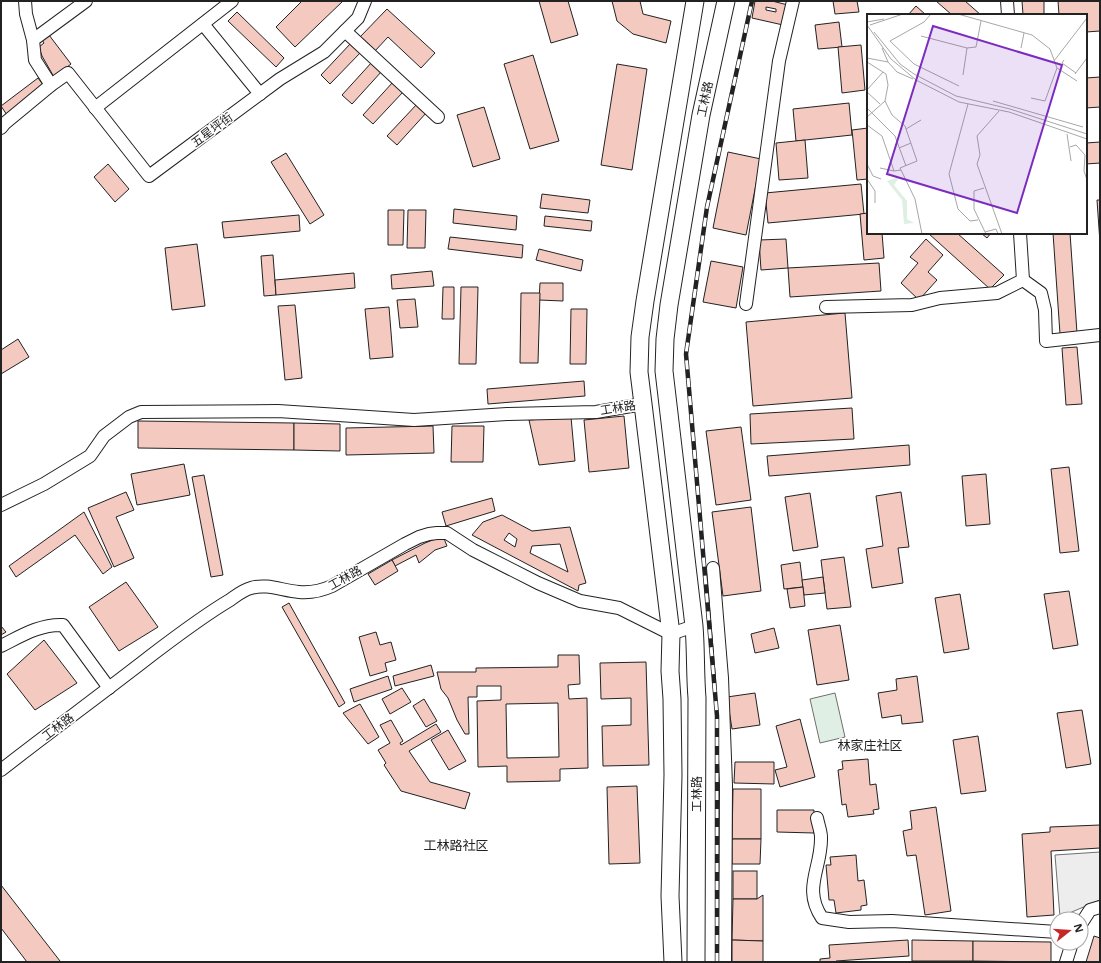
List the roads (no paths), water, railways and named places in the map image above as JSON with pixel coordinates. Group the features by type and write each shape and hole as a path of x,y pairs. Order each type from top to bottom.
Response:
{"highway":[{"name":"工林路","path":"670,896 672,699 670,634 639,372 640,337 646,293 695,1"},
{"name":"工林路","path":"696,962 696,652 664,370 665,339 670,297 701,115 726,1"},
{"path":"664,962 670,896"},
{"path":"670,896 674,962"}],"street":[{"path":"25,1 26,14 33,40 35,60 51,85"},
{"path":"33,40 86,1"},
{"path":"94,108 232,1"},
{"name":"五星坪街","path":"1,128 51,85 68,73 149,176 280,79 324,52 358,18 365,1"},
{"path":"746,304 778,61 794,1"},
{"path":"1007,1 1008,14"},
{"path":"203,24 260,94"},
{"path":"345,32 438,117"},
{"path":"1020,234 1023,280"},
{"path":"826,307 912,305 940,298 997,293 1023,280"},
{"path":"1023,280 1041,293 1045,310 1046,341 1100,335"},
{"name":"工林路","path":"1,506 44,484 90,456 104,436 129,416 141,412 278,411 414,420 507,414 596,412 642,404"},
{"name":"工林路","path":"1,770 201,618 245,591 260,586 298,592 323,590 419,537 437,533 447,533 473,550 538,583 580,601 619,608 670,634"},
{"path":"713,568 722,678 726,778 725,962"},
{"path":"1,646 30,631 54,625 63,625 109,688"},
{"path":"670,634 694,626"},
{"path":"816,818 821,836 820,856 813,880 813,892 816,909 822,918 849,922 892,921 1049,931"},
{"path":"1089,912 1100,907"},
{"path":"1066,962 1069,951"}],"railway":[{"path":"717,962 717,716 686,354 707,207 752,1"}],"district":[{"name":"林家庄社区","path":"870,745"},
{"name":"工林路社区","path":"456,845"}]}
